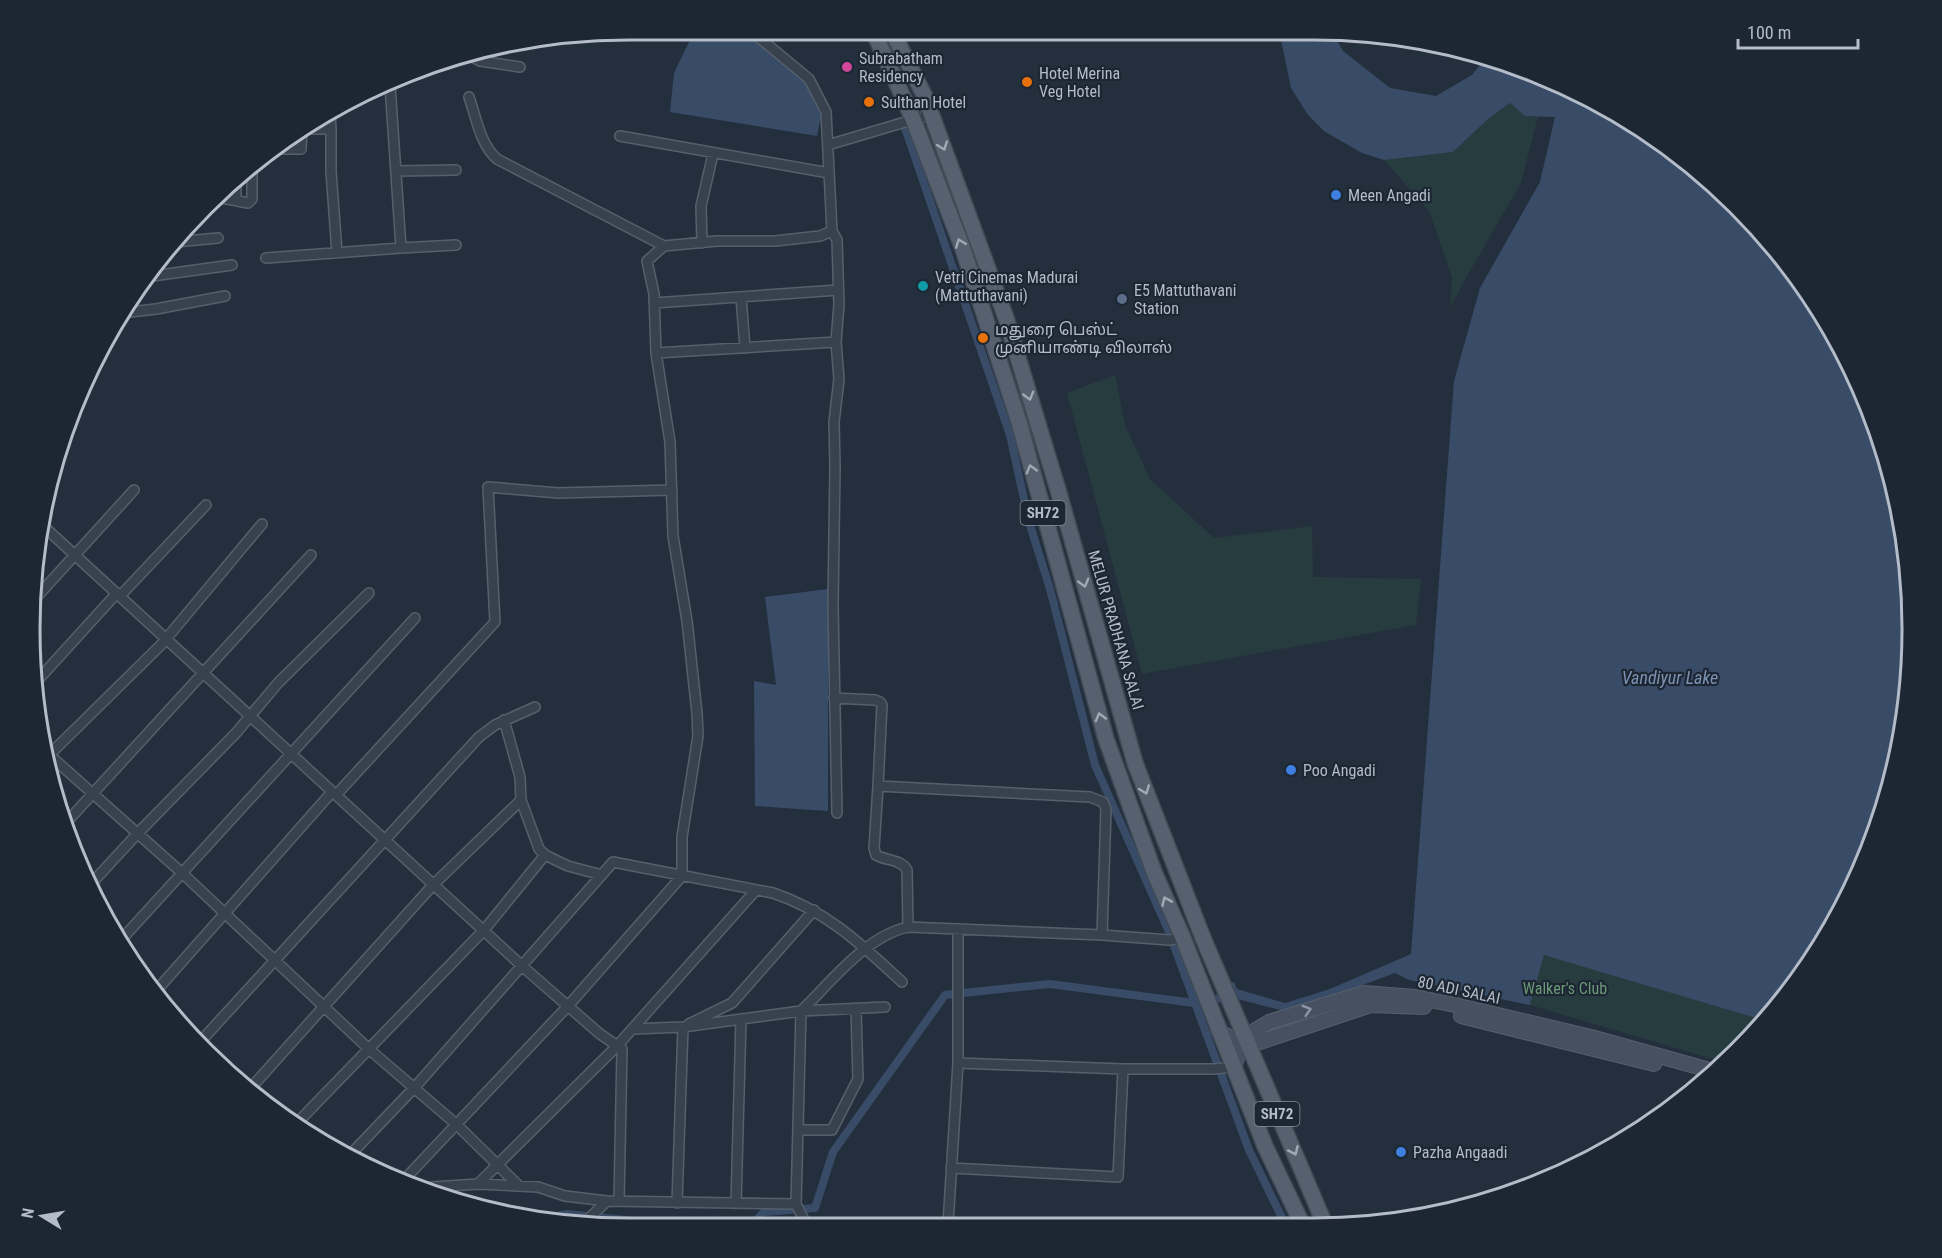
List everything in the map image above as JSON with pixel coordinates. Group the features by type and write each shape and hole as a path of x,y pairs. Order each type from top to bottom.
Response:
{"main road":[{"name":"SH72","path":"877,40 913,118 963,249 1018,422 1106,739 1176,939 1205,993 1231,1068 1299,1218"},
{"name":"MELUR PRADHANA SALAI","path":"896,40 932,114 1010,330 1135,763 1245,1042 1322,1218"},
{"name":"80 ADI SALAI","path":"1245,1042 1269,1022 1364,993 1415,997 1591,1037 1704,1068"},
{"name":"80 ADI SALAI","path":"1245,1042 1273,1036 1371,1005 1419,1006 1696,1075"},
{"path":"1235,1015 1250,1024 1269,1022"},
{"path":"1218,1030 1245,1042 1231,1068"},
{"path":"1258,1069 1262,1049 1273,1036"}],"street":[{"path":"762,40 809,79 826,112 832,231 837,240 839,304 836,342 839,379 834,422 834,698 837,813"},
{"path":"479,60 520,67"},
{"path":"391,91 401,248"},
{"path":"469,97 483,140 489,152 497,159 664,246 775,241 820,236 832,231"},
{"path":"828,145 932,114"},
{"path":"330,122 337,253"},
{"path":"319,129 330,129"},
{"path":"620,136 830,173"},
{"path":"288,150 301,149 301,141"},
{"path":"702,243 701,206 713,154"},
{"path":"397,171 456,170"},
{"path":"229,198 248,203 252,199 252,178"},
{"path":"236,192 236,200"},
{"path":"187,241 218,238"},
{"path":"266,258 456,245"},
{"path":"409,1175 568,1006 682,876 682,837 698,736 698,713 687,621 673,536 670,442 656,353 654,303 647,261 664,246"},
{"path":"159,275 232,265"},
{"path":"654,303 838,290"},
{"path":"134,312 225,296"},
{"path":"741,297 745,348"},
{"path":"656,353 836,342"},
{"path":"161,985 334,794 495,622 488,487 558,493 672,490"},
{"path":"42,591 134,489"},
{"path":"43,675 206,506"},
{"path":"53,749 166,639 262,524"},
{"path":"49,531 522,966 600,1034 622,1049 619,1201"},
{"path":"72,817 311,555"},
{"path":"96,878 236,733 278,683 369,593"},
{"path":"126,934 415,618"},
{"path":"834,698 875,700 882,705 874,848 876,855 900,863 907,870 908,927"},
{"path":"205,1037 479,737 504,720 535,707"},
{"path":"504,720 520,777 521,800 535,841 545,855 568,866 602,875"},
{"path":"56,761 181,872 370,1050 456,1124 519,1186"},
{"path":"878,786 1098,799 1103,802 1106,809 1102,935"},
{"path":"255,1083 433,885 521,800"},
{"path":"302,1118 484,930 545,855"},
{"path":"355,1150 415,1087 613,862 756,890 795,900 830,919 902,982"},
{"path":"478,1184 617,1046 756,890"},
{"path":"683,1027 732,1003 814,910"},
{"path":"803,1218 797,1206 801,1011 865,948 897,929 908,927 1176,939"},
{"path":"948,1218 958,1063 956,996 958,928"},
{"path":"632,1029 683,1027 801,1011 885,1007"},
{"path":"798,1130 832,1130 858,1078 856,1009"},
{"path":"736,1204 741,1019"},
{"path":"677,1203 683,1027"},
{"path":"958,1063 1123,1069 1231,1068"},
{"path":"951,1168 1118,1177 1123,1069"},
{"path":"441,1186 478,1184 538,1187 565,1196 607,1201 797,1206"},
{"path":"591,1216 607,1201"}],"green space":[{"path":"1510,103 1525,116 1538,116 1521,183 1450,308 1452,277 1429,211 1384,160 1453,152 1489,118"},
{"path":"1115,375 1125,425 1150,479 1214,538 1312,526 1313,577 1421,579 1416,625 1142,674 1067,393"},
{"name":"Walker's Club","path":"1544,954 1755,1018 1714,1059 1530,1005"}],"water":[{"path":"690,40 754,40 807,84 821,116 817,136 670,112 674,73"},
{"name":"Vandiyur Lake","path":"1281,40 1338,41 1343,51 1390,88 1436,96 1472,75 1480,65 1538,85 1573,101 1607,119 1671,162 1729,213 1780,271 1823,335 1841,369 1870,440 1890,514 1896,552 1902,629 1896,706 1881,781 1857,854 1823,923 1780,987 1754,1018 1544,955 1530,1005 1409,980 1395,973 1284,1011 1234,998 1227,983 1234,982 1237,989 1285,1003 1330,989 1411,954 1454,381 1480,288 1540,182 1555,117 1525,116 1510,103 1489,118 1453,152 1384,160 1362,153 1324,131 1308,115 1291,88"},
{"path":"828,589 828,811 755,806 754,681 776,685 765,597"}],"waterway":[{"path":"904,125 1010,435 1029,522 1050,589 1095,765 1169,932 1249,1150 1282,1218"},
{"path":"758,1218 764,1212 815,1208 833,1152 945,995 1050,984 1194,1003 1231,996"}],"place":[{"name":"Subrabatham Residency","path":"847,67"},
{"name":"Hotel Merina Veg Hotel","path":"1027,82"},
{"name":"Sulthan Hotel","path":"869,102"},
{"name":"Meen Angadi","path":"1336,195"},
{"name":"Vetri Cinemas Madurai (Mattuthavani)","path":"923,286"},
{"name":"E5 Mattuthavani Station","path":"1122,299"},
{"name":"மதுரை பெஸ்ட் முனியாண்டி விலாஸ்","path":"983,338"},
{"name":"Poo Angadi","path":"1291,770"},
{"name":"Pazha Angaadi","path":"1401,1152"}]}
